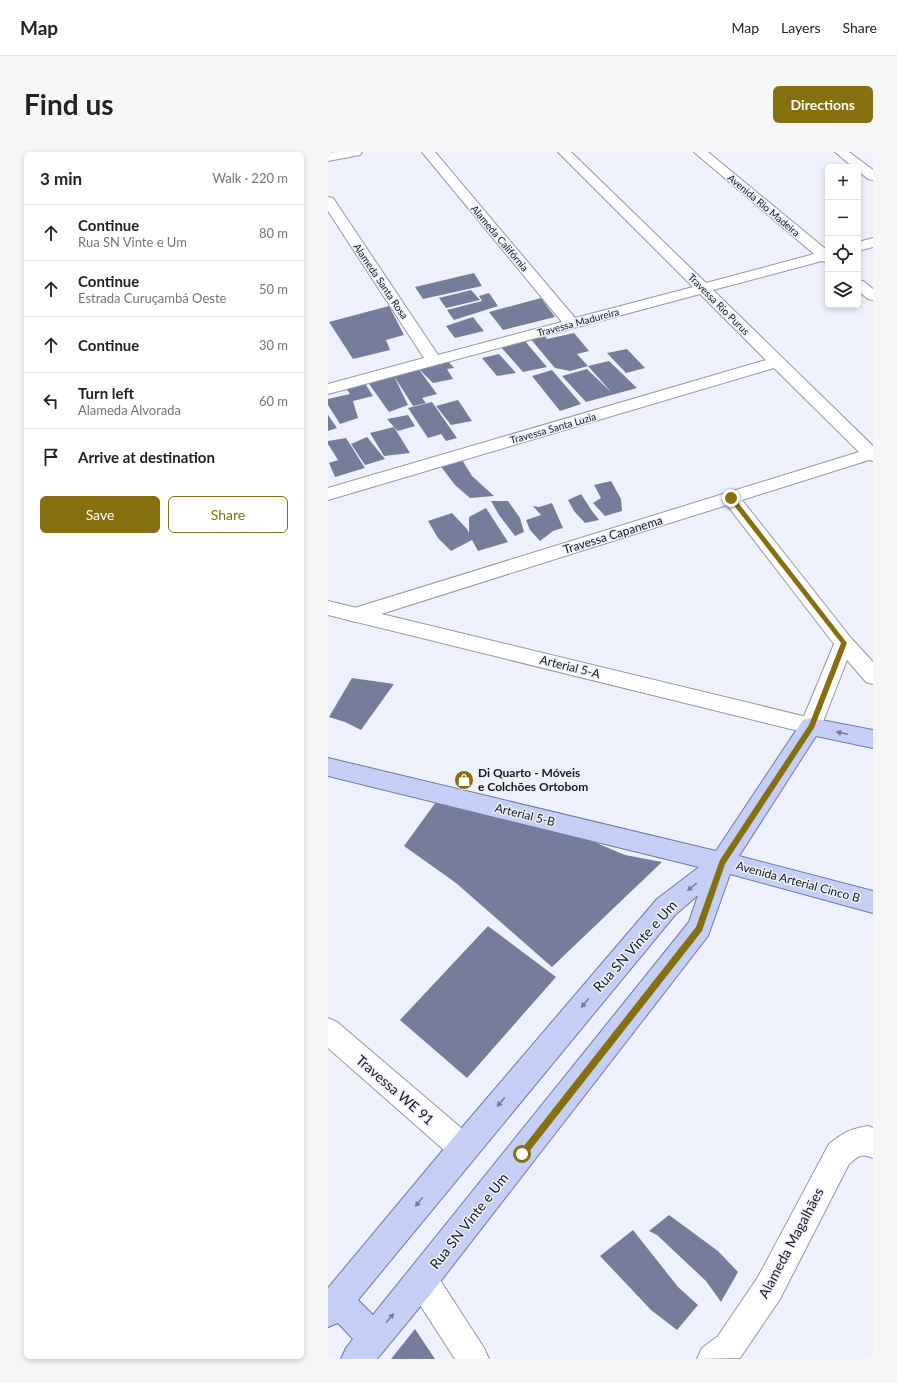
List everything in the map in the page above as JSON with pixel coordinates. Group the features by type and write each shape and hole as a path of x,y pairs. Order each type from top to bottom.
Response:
{"main road":[{"path":"722,862 811,726 873,739"},
{"name":"Arterial 5-B","path":"328,767 722,862"},
{"name":"Avenida Arterial Cinco B","path":"722,862 873,902"},
{"name":"Rua SN Vinte e Um","path":"333,1307 463,1148 666,907 722,862"},
{"name":"Rua SN Vinte e Um","path":"365,1349 422,1280 699,928 722,862"},
{"path":"333,1307 365,1349"}],"street":[{"path":"328,157 356,152"},
{"name":"Alameda Califórnia","path":"428,152 572,324"},
{"name":"Travessa Rio Purus","path":"564,152 872,455"},
{"name":"Avenida Rio Madeira","path":"700,152 825,255"},
{"path":"841,152 873,176"},
{"path":"857,163 873,160"},
{"name":"Alameda Santa Rosa","path":"328,201 434,361"},
{"path":"861,246 873,242"},
{"name":"Travessa Madureira","path":"328,389 825,258"},
{"path":"861,286 873,296"},
{"name":"Travessa Santa Luzia","path":"328,494 777,362"},
{"name":"Travessa Capanema","path":"355,615 872,455"},
{"path":"731,498 844,643 873,676"},
{"name":"Arterial 5-A","path":"328,608 811,726"},
{"path":"811,726 844,643"},
{"name":"Travessa WE 91","path":"328,1031 463,1148"},
{"name":"Alameda Magalhães","path":"713,1359 729,1347 769,1288 839,1154 854,1142 868,1140 873,1144"},
{"path":"422,1280 473,1359"}],"building":[{"path":"474,273 482,286 423,299 415,287"},
{"path":"471,290 480,300 446,308 439,298"},
{"path":"489,293 498,306 454,320 447,310 482,301 479,296"},
{"path":"541,298 555,317 503,330 489,312"},
{"path":"389,306 404,335 386,340 390,350 353,359 329,322"},
{"path":"473,317 484,331 455,338 446,326"},
{"path":"574,333 589,351 577,354 588,366 570,371 555,368 529,337 543,334 547,339"},
{"path":"524,340 547,367 523,372 500,346"},
{"path":"627,349 645,368 626,373 607,353"},
{"path":"499,354 516,373 497,376 482,358"},
{"path":"447,360 454,368 447,369 453,379 433,383 418,368 437,394 422,398 426,403 413,406 394,376 408,405 389,412 367,381"},
{"path":"609,361 637,388 586,402 562,376 587,369 612,393 588,366"},
{"path":"552,370 581,404 560,411 532,376"},
{"path":"364,382 373,396 353,401 358,418 340,424 328,405 328,399 350,394 345,387"},
{"path":"458,400 472,421 451,425 436,406"},
{"path":"432,402 457,438 446,441 441,434 428,438 408,408"},
{"path":"328,415 337,428 328,431"},
{"path":"408,415 415,426 398,431 387,419"},
{"path":"394,427 410,453 384,456 370,433"},
{"path":"367,437 385,459 365,465 351,444"},
{"path":"346,438 365,468 335,477 329,463 338,460 328,444 328,441"},
{"path":"461,458 472,476 494,496 470,498 455,485 439,464"},
{"path":"611,481 621,499 622,511 605,516 593,503 601,498 594,485"},
{"path":"581,494 599,520 585,523 574,511 568,500"},
{"path":"491,501 508,501 520,518 524,532 515,536 499,515"},
{"path":"552,503 563,528 553,531 540,541 530,530 526,520 541,515 533,506 539,507"},
{"path":"486,508 508,542 478,551 472,540 451,551 438,538 428,521 452,513 469,533 469,517"},
{"path":"352,678 394,684 361,730 345,722 329,717"},
{"path":"436,802 518,821 594,842 625,855 662,862 552,967 456,883 404,846"},
{"path":"488,926 556,977 467,1078 400,1020"},
{"path":"669,1215 718,1251 738,1272 721,1302 706,1281 657,1235 649,1231"},
{"path":"633,1230 678,1287 698,1305 677,1330 651,1310 600,1256"},
{"path":"415,1329 435,1359 391,1359"}],"place":[{"name":"Di Quarto - Móveis e Colchões Ortobom","path":"464,780"}],"route":[{"path":"522,1154 699,928 722,862 811,726 844,643 731,498"}]}
